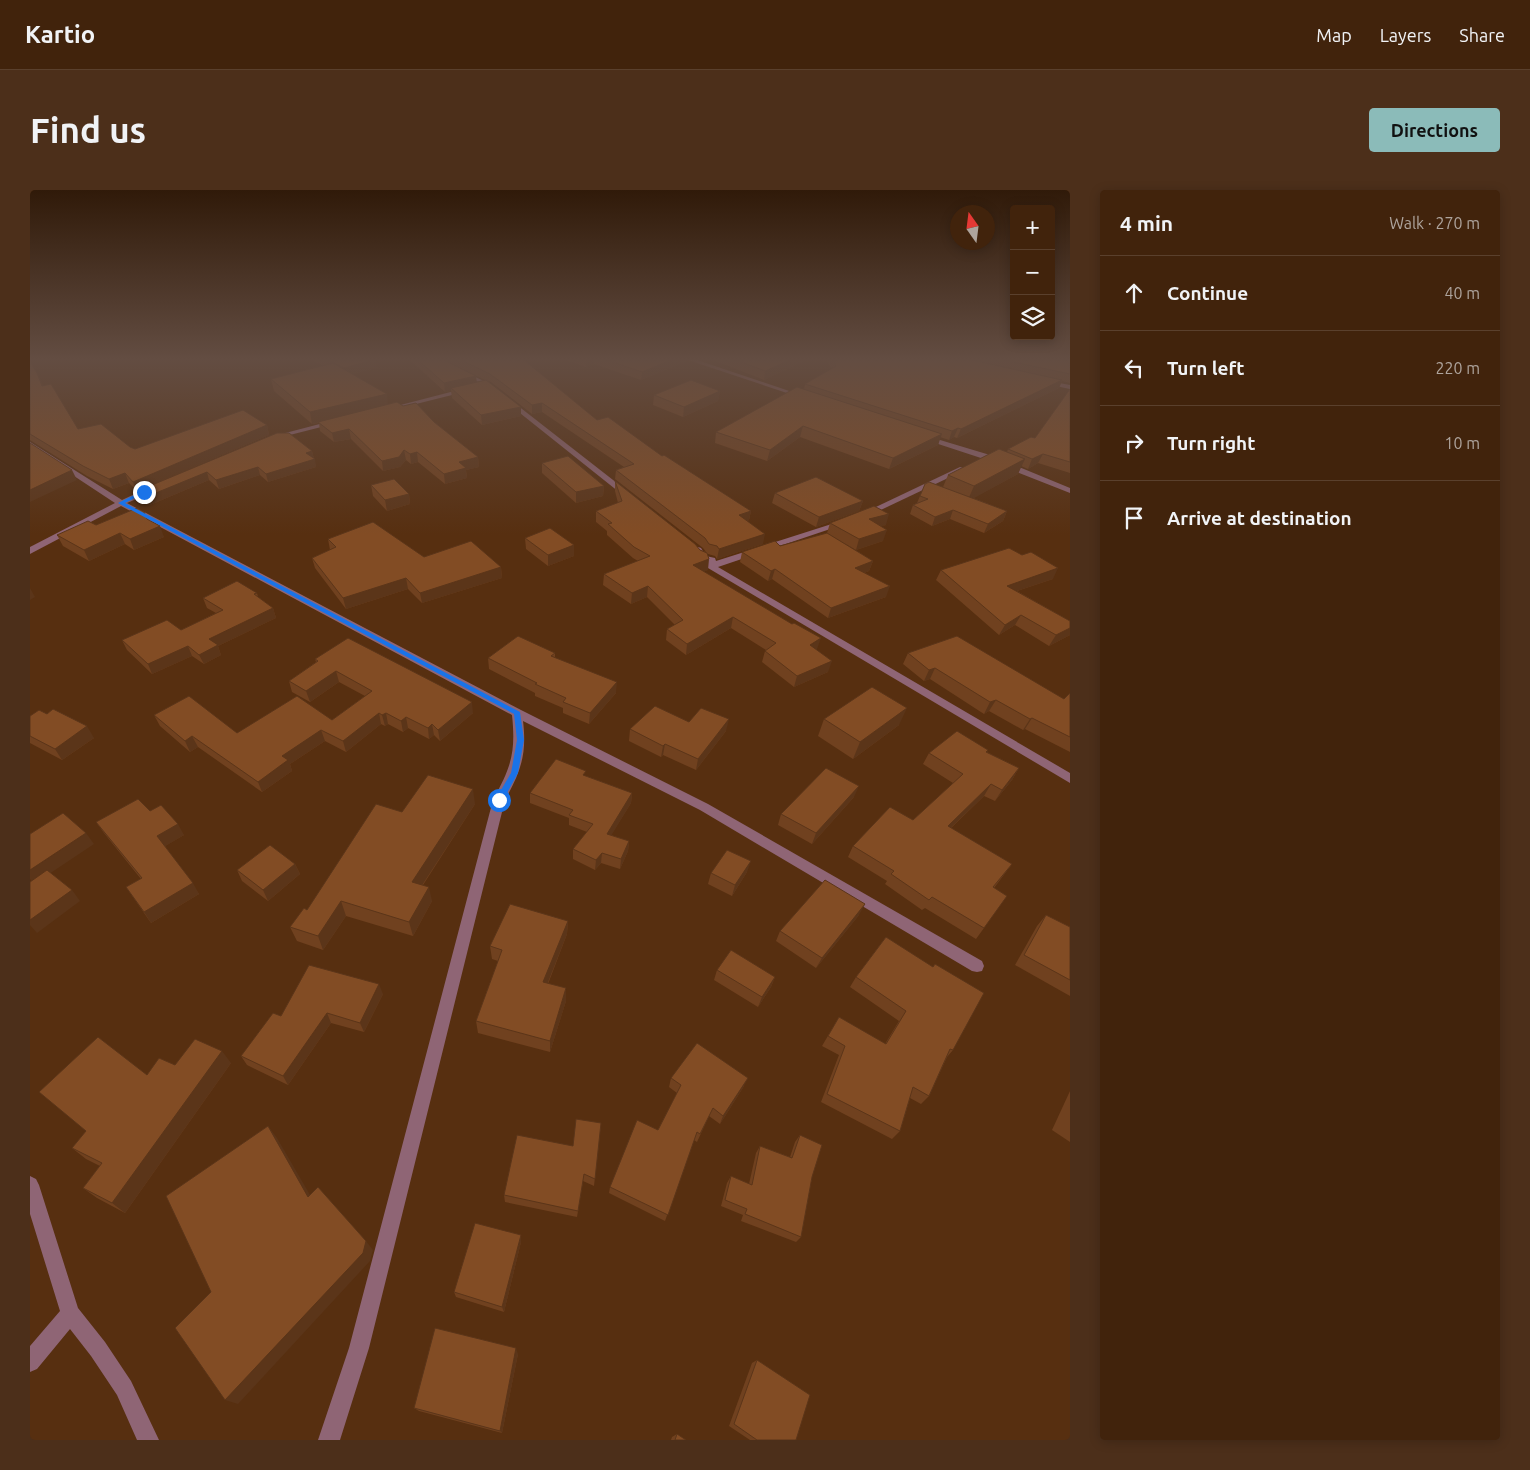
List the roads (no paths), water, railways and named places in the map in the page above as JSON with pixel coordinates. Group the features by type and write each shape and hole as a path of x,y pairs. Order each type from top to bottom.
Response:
{"street":[{"path":"531,418 632,498"},
{"path":"265,441 339,422"},
{"path":"913,433 988,457 1070,491"},
{"path":"30,444 121,503 517,713 704,807 977,966"},
{"path":"979,461 988,457"},
{"path":"711,566 848,522 970,465"},
{"path":"30,551 121,503 162,485"},
{"path":"692,545 703,558 712,560 711,566"},
{"path":"711,566 1070,779"},
{"path":"329,1440 359,1348 499,800 514,773 520,740 517,713"},
{"path":"30,1185 70,1314 98,1349 124,1388 148,1440"},
{"path":"30,1362 70,1314"}]}
